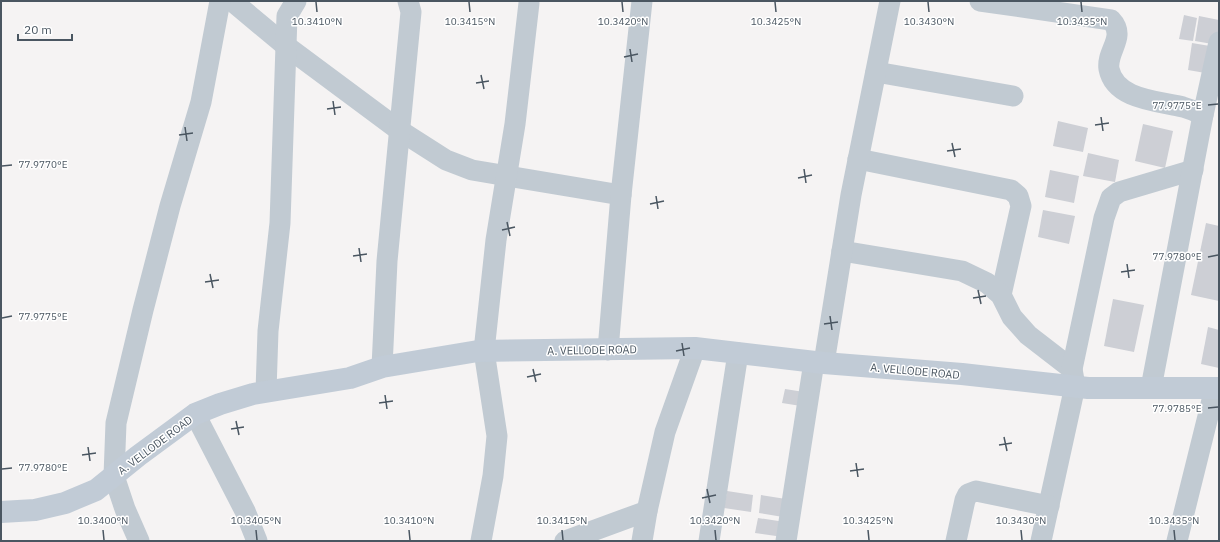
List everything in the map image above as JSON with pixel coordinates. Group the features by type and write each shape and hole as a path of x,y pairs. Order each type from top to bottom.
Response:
{"main road":[{"name":"A. VELLODE ROAD","path":"1,512 35,510 65,503 96,490 170,431 195,414 220,404 266,391 350,378 382,367 442,356 484,351 695,348 819,362 962,374 1074,378 1088,388 1217,388"}],"street":[{"path":"140,541 125,509 114,476 116,423 168,214 201,102 220,1"},
{"path":"232,1 286,46 399,130 446,160 472,170 621,195"},
{"path":"266,391 268,331 280,223 287,16 296,1"},
{"path":"382,367 387,261 411,12 408,1"},
{"path":"608,350 621,195 642,1"},
{"path":"786,541 819,362 842,251 851,195 890,1"},
{"path":"980,1 1111,20 1116,26 1118,32 1109,63 1109,70 1115,83 1123,90 1149,100 1185,107 1203,115"},
{"path":"481,541 493,476 497,436 484,351 496,240 515,124 529,3"},
{"path":"1151,388 1203,115 1219,42"},
{"path":"876,72 1013,96"},
{"path":"858,160 1011,190 1018,196 1021,206 1001,295"},
{"path":"1042,541 1104,218 1110,198 1119,192 1193,170"},
{"path":"842,251 962,272 987,283 1001,295 1012,317 1028,335 1074,378"},
{"path":"642,541 647,510 665,432 695,348"},
{"path":"709,541 738,353"},
{"path":"1177,541 1217,388"},
{"path":"195,414 246,511 257,541"},
{"path":"956,541 965,500 968,494 976,491 1049,506"},
{"path":"565,541 647,510"}],"building":[{"path":"1184,15 1197,18 1193,41 1179,39"},
{"path":"1199,16 1219,20 1218,45 1195,41"},
{"path":"1192,43 1216,47 1211,74 1188,70"},
{"path":"1058,121 1088,128 1083,152 1053,146"},
{"path":"1143,124 1173,131 1165,168 1135,161"},
{"path":"1088,153 1119,160 1115,182 1083,176"},
{"path":"1050,170 1079,176 1074,203 1045,197"},
{"path":"1043,210 1075,216 1069,244 1038,237"},
{"path":"1206,223 1219,226 1219,301 1191,295"},
{"path":"1113,299 1144,305 1134,352 1104,346"},
{"path":"1208,327 1219,330 1219,368 1201,364"},
{"path":"785,389 804,392 801,406 782,403"},
{"path":"727,491 753,495 751,512 724,508"},
{"path":"761,495 786,499 783,517 759,513"},
{"path":"758,518 785,522 783,537 755,533"}]}
